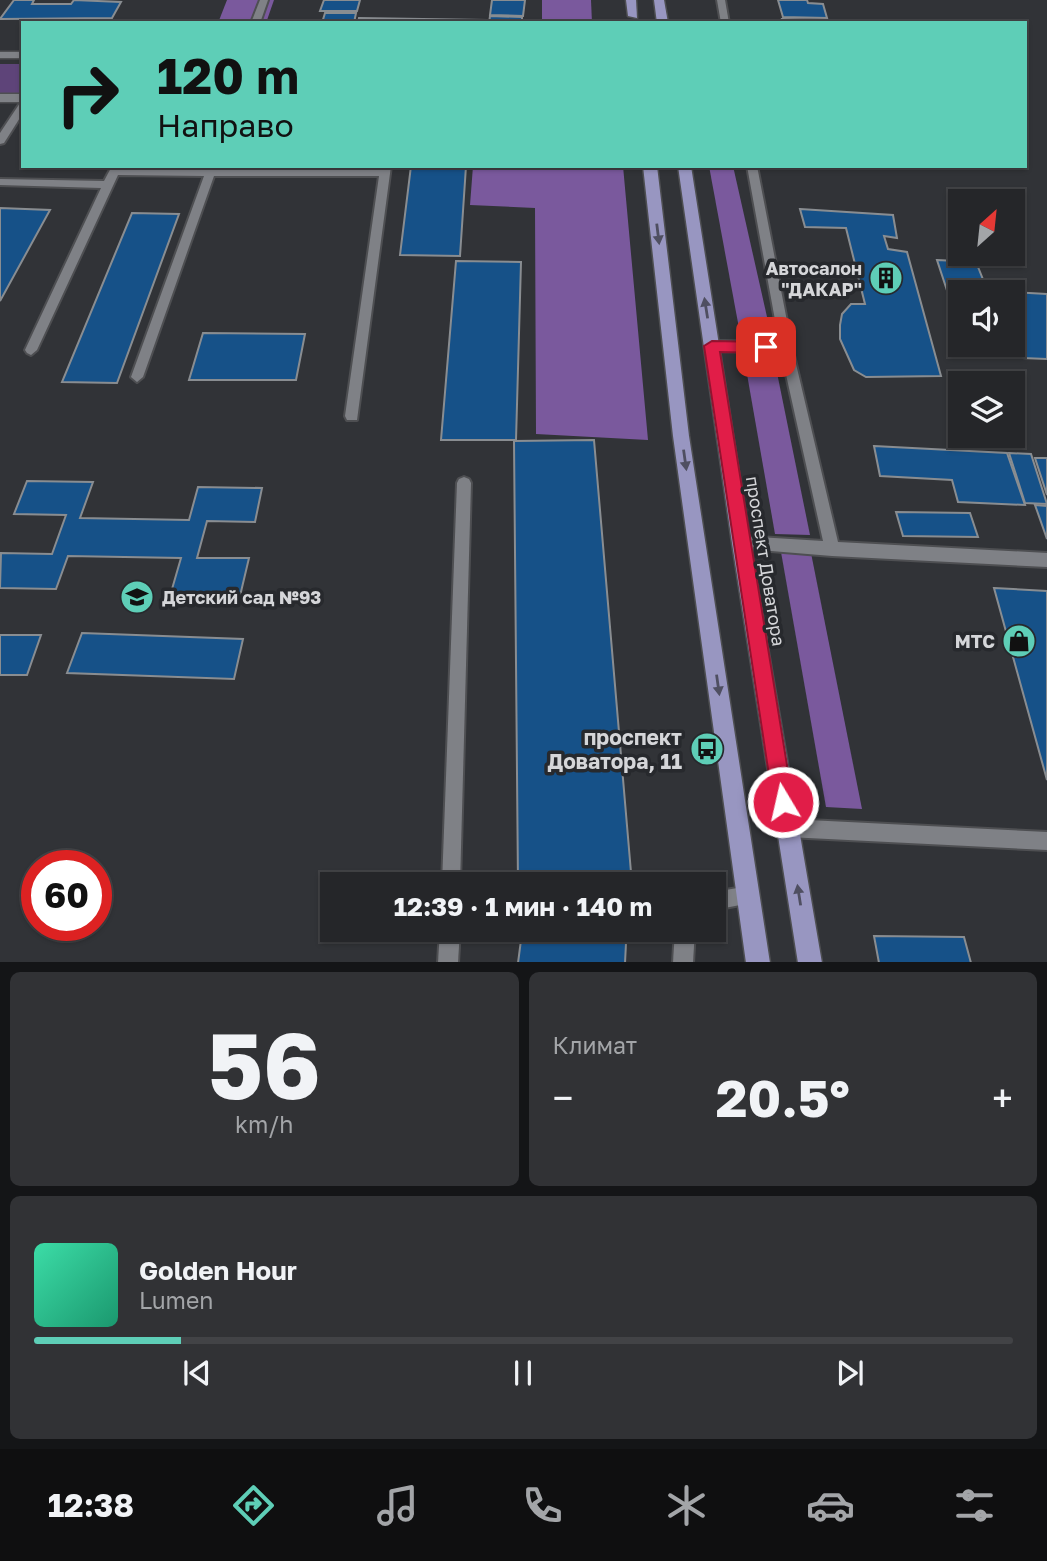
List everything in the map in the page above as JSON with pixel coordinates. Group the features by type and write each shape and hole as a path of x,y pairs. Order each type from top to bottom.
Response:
{"main road":[{"path":"631,0 633,16"},
{"path":"659,0 663,21"},
{"path":"650,168 681,436 758,962"},
{"name":"проспект Доватора","path":"684,168 741,543 810,962"}],"street":[{"path":"0,55 21,55"},
{"path":"0,98 21,98"}],"lane":[{"path":"257,21 264,0"},
{"path":"721,0 725,21"},
{"path":"0,141 21,108"},
{"path":"752,168 786,347 832,549"},
{"path":"31,350 115,169 210,173 385,170 352,416"},
{"path":"137,377 210,173"},
{"path":"0,182 108,185"},
{"path":"712,346 786,347"},
{"path":"451,872 464,483"},
{"path":"741,543 1047,560"},
{"path":"788,828 1047,841"},
{"path":"726,899 749,895"},
{"path":"448,962 449,942"},
{"path":"683,962 684,942"}],"shaded area":[{"path":"227,0 274,0 267,21 219,21"},
{"path":"542,0 591,0 592,21 542,21"},
{"path":"0,64 21,64 21,96 0,95"},
{"path":"473,168 623,168 648,440 536,434 535,208 470,205"},
{"path":"709,168 733,168 772,339 741,339"},
{"path":"744,357 774,358 810,535 775,534"},
{"path":"781,552 811,553 862,809 826,807"}],"building":[{"path":"14,0 34,0 32,4 71,4 74,0 121,2 112,18 0,19"},
{"path":"324,0 360,0 357,11 320,11"},
{"path":"492,0 525,0 523,16 490,15"},
{"path":"778,0 807,0 808,3 823,4 827,18 783,17"},
{"path":"325,13 356,13 354,21 323,21"},
{"path":"490,16 522,17 522,21 489,21"},
{"path":"359,18 486,20 486,21 358,21"},
{"path":"782,19 824,21 782,21"},
{"path":"411,168 466,168 460,256 400,255"},
{"path":"0,208 50,210 0,301"},
{"name":"Автосалон \"ДАКАР\"","path":"800,209 893,215 897,238 884,236 888,249 907,252 941,376 866,377 854,370 840,339 840,325 842,314 851,304 865,304 846,228 805,227"},
{"path":"132,213 179,214 117,383 62,382"},
{"path":"937,260 948,261 948,266 978,266 983,280 948,280 948,293"},
{"path":"456,261 521,262 516,440 441,440"},
{"path":"1025,293 1047,294 1047,359 994,357 1025,357"},
{"path":"203,333 305,334 296,380 189,380"},
{"path":"594,440 631,872 518,872 514,441"},
{"path":"874,446 1007,453 1025,505 958,502 952,480 880,476"},
{"path":"1009,453 1031,454 1047,504 1025,503"},
{"path":"1035,458 1047,458 1047,495"},
{"path":"27,481 93,482 80,518 189,520 198,487 262,488 255,522 207,521 197,558 249,558 240,596 170,596 181,558 68,556 56,589 0,588 1,553 52,554 66,515 14,514"},
{"path":"1035,505 1047,506 1047,539"},
{"path":"896,512 970,513 978,537 903,536"},
{"path":"994,588 1047,591 1047,780"},
{"path":"82,633 243,639 234,679 67,673"},
{"path":"0,635 41,635 27,675 0,675"},
{"path":"874,936 964,937 971,962 879,962"},
{"path":"521,942 591,942 626,943 625,962 518,962"}],"place":[{"name":"Автосалон \"ДАКАР\"","path":"886,278"},
{"name":"Детский сад №93","path":"137,597"},
{"name":"МТС","path":"1019,641"},
{"name":"проспект Доватора, 11","path":"707,749"}],"route":[{"path":"766,347 712,346 783,802"}]}
